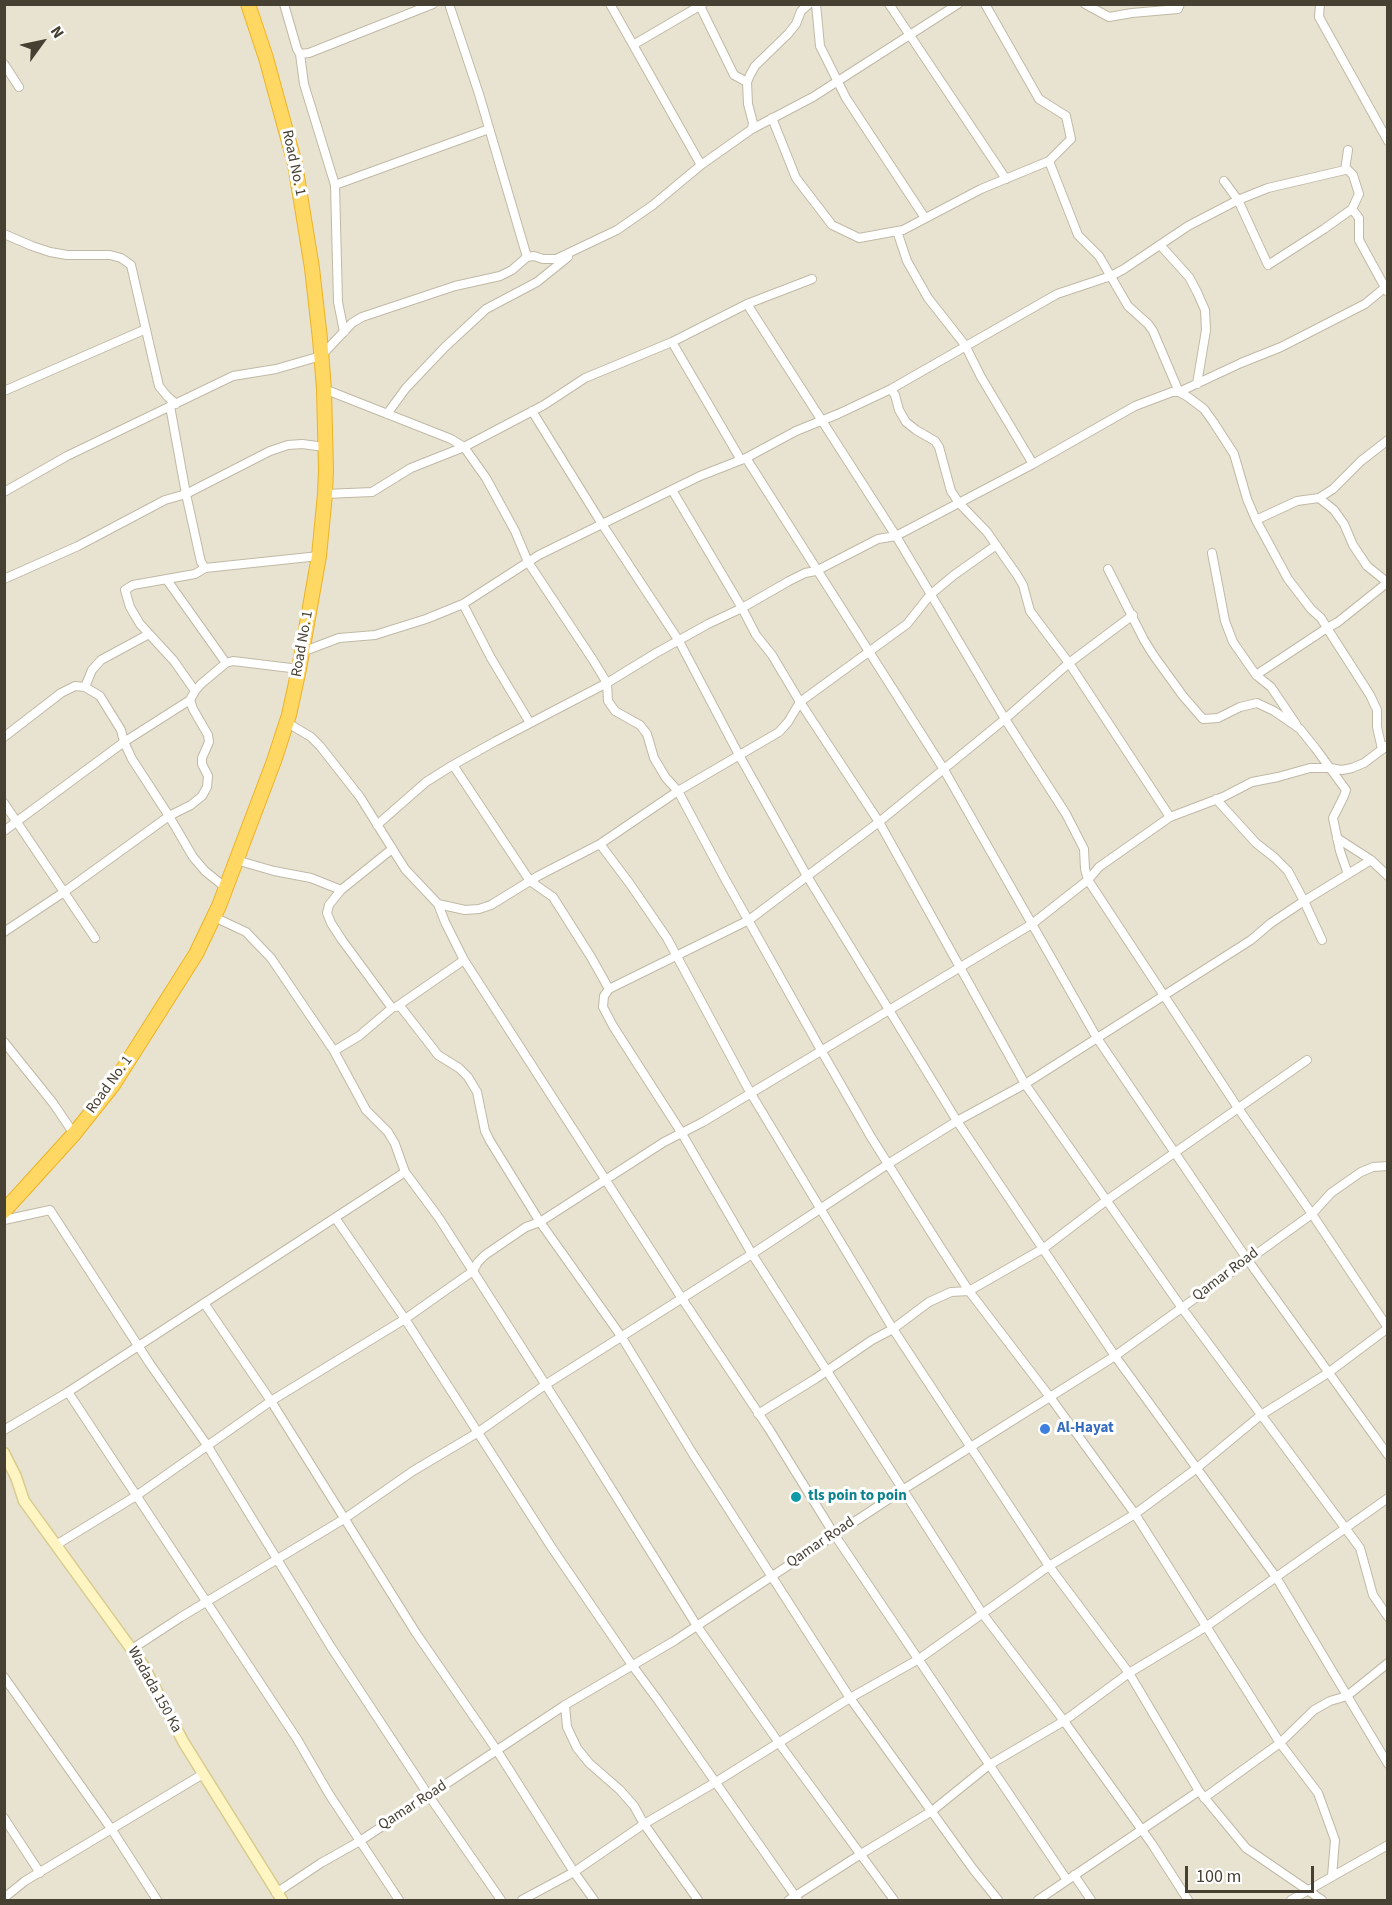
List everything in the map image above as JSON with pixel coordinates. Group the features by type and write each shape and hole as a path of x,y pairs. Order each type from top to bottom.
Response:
{"highway":[{"name":"Road No. 1","path":"4,1211 74,1134 113,1085 196,954 226,888 274,761 299,669 319,556 325,494 324,389 312,268 295,164 266,58 248,4"}],"street":[{"path":"284,4 300,54 304,84 335,185 338,302 344,332"},
{"path":"300,54 309,53 433,4"},
{"path":"449,4 527,257"},
{"path":"610,4 700,165"},
{"path":"752,129 747,82 755,66 788,34 796,24 801,11 808,4"},
{"path":"816,4 820,46 852,107 925,218"},
{"path":"889,4 1006,179"},
{"path":"4,492 67,456 233,376 276,369 321,356 352,323 362,317 455,286 500,276 512,270 527,257 556,259 617,230 632,221 700,165 752,129 813,97 958,4"},
{"path":"772,118 796,178 832,225 859,238 903,230 981,189 1049,161 1071,139 1066,116 1039,99 985,4"},
{"path":"1085,4 1108,17 1178,9 1180,4"},
{"path":"1320,4 1319,17 1388,141"},
{"path":"633,45 701,5 734,75 747,82"},
{"path":"4,64 19,87"},
{"path":"335,185 489,129"},
{"path":"1346,168 1348,150"},
{"path":"56,1545 136,1496 271,1401 405,1319 473,1271 478,1262 492,1249 526,1227 540,1222 681,1132 703,1122 1032,924 1088,880 1099,867 1170,817 1252,782 1310,768 1342,770 1352,768 1364,763 1385,747 1377,727 1377,710 1370,695 1322,618 1311,609 1288,579 1256,520 1247,499 1234,454 1204,409 1179,392 1153,331 1128,306 1099,256 1078,235 1049,161"},
{"path":"302,652 339,638 375,635 426,619 463,603 528,562 602,524 700,476 743,459 796,431 891,389 1057,294 1111,276 1135,263 1188,226 1238,200 1268,188 1342,171 1346,168"},
{"path":"1224,181 1238,200 1268,265 1324,230 1352,209 1359,194 1353,175 1346,168"},
{"path":"377,825 426,782 453,765 607,683 708,624 797,577 816,571 878,539 896,536 1033,464 1136,406 1164,394 1179,392 1290,343 1365,304 1387,288 1359,240 1359,218 1352,209"},
{"path":"897,231 907,261 928,298 965,345 981,377 1033,464"},
{"path":"4,234 50,252 67,255 110,255 131,264 159,386 173,405 186,494 201,562 205,568"},
{"path":"1161,246 1189,277 1205,310 1206,330 1197,384"},
{"path":"387,414 405,388 486,309 537,282 578,248"},
{"path":"325,494 372,492 411,468 464,447 532,411 585,378 672,342 747,304 812,279"},
{"path":"522,1900 574,1872 644,1824 850,1698 919,1659 1049,1566 1135,1514 1261,1416 1328,1373 1388,1328 1238,1108 1088,880 1084,849 1079,837 1005,719 896,536 747,304"},
{"path":"4,391 146,329"},
{"path":"672,342 743,459 944,768 1097,1038 1247,1259 1388,1455"},
{"path":"324,389 451,439 464,447 486,478 515,531 528,562 607,683 608,701 621,716 636,721 646,735 654,758 678,792 821,1050 888,1164 969,1291 1135,1514 1280,1743 1318,1792 1335,1840 1332,1876"},
{"path":"891,389 902,416 916,430 935,441 939,447 947,480 959,503 987,532 1017,575 1023,585 1030,611 1069,663 1170,817"},
{"path":"532,411 602,524 679,641 807,876 957,1121 1115,1356 1276,1577 1388,1764"},
{"path":"1256,520 1297,501 1319,498 1333,489 1361,461 1388,440"},
{"path":"4,579 78,546 165,500 186,494 270,451 288,445 325,447"},
{"path":"672,490 756,634 772,655 879,822 1025,1084 1182,1308 1360,1548 1373,1595 1388,1617"},
{"path":"1256,675 1338,622 1387,582 1367,566 1353,545 1344,524 1334,510 1319,498"},
{"path":"438,904 465,910 490,905 600,844 678,792 779,732 800,702 907,624 930,595 995,546"},
{"path":"1212,553 1225,621 1233,642 1256,675 1270,687 1346,790 1333,818 1348,874"},
{"path":"195,691 174,661 140,624 130,607 125,590 133,585 195,574 205,568 319,556"},
{"path":"1108,569 1154,656 1203,719 1218,718 1240,707 1257,703 1274,711 1300,729"},
{"path":"167,579 226,663"},
{"path":"463,603 491,658 530,723"},
{"path":"1133,615 1069,663 1005,719 879,822 749,920 609,989 604,996 603,1007 681,1132 752,1254 982,1613 1064,1721 1188,1900"},
{"path":"85,687 92,670 101,660 149,634"},
{"path":"4,831 124,742 190,700 195,691 226,663 233,661 299,669"},
{"path":"4,736 61,693 75,686 85,687 100,696 121,730 124,742 143,779 169,816 193,857 204,871 226,888"},
{"path":"4,932 169,816 191,805 202,796 207,787 208,776 202,764 202,758 209,742 208,735 190,700"},
{"path":"286,722 311,737 320,746 360,797 405,869 438,904 464,960 681,1297 834,1534 1067,1880"},
{"path":"453,765 530,881 548,893 557,903 609,989"},
{"path":"1216,799 1256,843 1288,871 1305,901 1322,940"},
{"path":"4,803 95,938"},
{"path":"1337,838 1371,860 1388,876"},
{"path":"600,844 658,924 750,1092 893,1329 1049,1566 1129,1673 1202,1795 1246,1848 1322,1900"},
{"path":"392,849 341,890 327,913 331,923 396,1007 438,1055 459,1068 468,1077 477,1092 489,1141 540,1222 621,1336 770,1577 850,1698 973,1869 998,1900"},
{"path":"236,860 274,871 311,878 341,890"},
{"path":"132,1649 344,1519 413,1471 477,1433 544,1385 752,1254 888,1164 957,1121 1025,1084 1251,940 1270,923 1371,860"},
{"path":"214,917 246,932 271,958 334,1051 366,1110 392,1138 405,1172 473,1271 697,1626 894,1900"},
{"path":"334,1051 359,1036 464,960"},
{"path":"4,1042 49,1098 74,1134"},
{"path":"758,1414 864,1345 893,1329 919,1309 951,1292 969,1291 1044,1248 1107,1200 1306,1060"},
{"path":"1384,1166 1388,1176"},
{"name":"Qamar Road","path":"279,1897 321,1863 360,1841 496,1749 697,1626 834,1534 1115,1356 1312,1214 1331,1193 1361,1172 1384,1166"},
{"path":"4,1430 68,1392 405,1172"},
{"path":"4,1220 50,1210 138,1345 207,1445 331,1647 501,1900"},
{"path":"336,1219 405,1319 477,1433 632,1665 716,1782 794,1899 861,1854 932,1811 989,1765 1064,1721 1129,1673 1207,1626 1388,1498"},
{"path":"204,1303 271,1401 416,1633 496,1749 594,1900"},
{"path":"68,1392 297,1738 329,1794 399,1900"},
{"name":"Wadada 150 Ka","path":"4,1453 24,1500 143,1665 171,1721 279,1897"},
{"path":"1038,1900 1141,1829 1202,1795 1280,1743 1314,1710 1330,1701 1347,1696 1388,1663"},
{"path":"4,1677 112,1830 157,1900"},
{"path":"565,1705 567,1727 577,1748 588,1763 620,1790 634,1806 644,1824 698,1900"},
{"path":"4,1898 25,1881 203,1774"},
{"path":"4,1818 40,1872"},
{"path":"1292,1900 1388,1845"},
{"path":"1074,1875 1091,1900"}],"shaded area":[{"path":"5,5 1387,5 1387,1900 5,1900"}],"place":[{"name":"Al-Hayat","path":"1045,1429"},
{"name":"tls poin to poin","path":"796,1497"}]}
